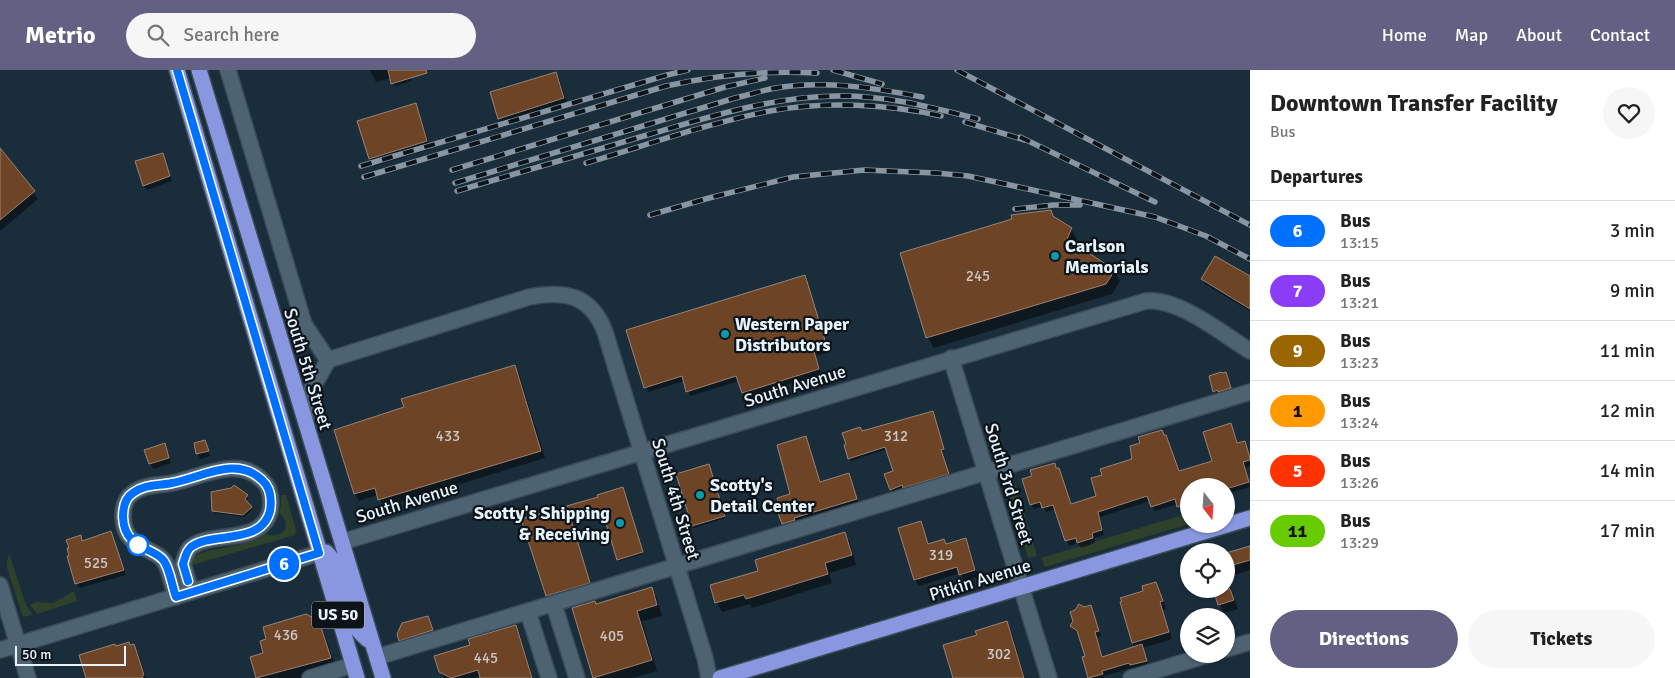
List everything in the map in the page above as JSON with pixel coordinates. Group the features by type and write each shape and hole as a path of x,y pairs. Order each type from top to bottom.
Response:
{"highway":[{"name":"US 50","path":"177,70 355,672"},
{"name":"South 5th Street","path":"199,70 383,678"},
{"name":"Pitkin Avenue","path":"720,678 1250,518"},
{"path":"319,553 326,552 332,558 338,570 357,630 375,650"}],"street":[{"path":"228,70 306,327 328,360 307,399 307,430"},
{"name":"South 4th Street","path":"328,360 520,300 547,294 568,296 586,304 595,312 605,332 709,678"},
{"name":"South Avenue","path":"342,542 1146,301 1154,300 1179,307 1250,351"},
{"name":"South 3rd Street","path":"951,358 1049,678"},
{"path":"375,650 554,605 1250,392"},
{"path":"157,555 190,548 197,543 246,533 258,528 269,513 270,492 266,484 252,472 234,468 220,469 173,483 149,486 128,496 123,514 125,530 129,539 164,560 176,597"},
{"path":"190,548 183,564 191,592"},
{"path":"0,650 319,553"},
{"path":"0,586 28,678"},
{"path":"554,605 577,678"},
{"path":"528,612 549,678"},
{"path":"1235,646 1250,642"},
{"path":"1131,678 1181,663"},
{"path":"310,678 355,672"}],"green space":[{"path":"1012,473 1037,556 1028,558 1004,479 1007,474"},
{"path":"281,495 286,495 296,530 295,535 192,565 193,558 198,554 248,542 266,534 277,535 281,533 286,526 286,522 279,513"},
{"path":"1180,516 1180,527 1045,567 1041,558"},
{"path":"9,553 26,605 33,615 23,617 7,568"},
{"path":"74,591 77,601 37,614 30,605 36,602 53,603"}],"building":[{"path":"388,70 426,70 427,73 391,84"},
{"path":"556,72 564,98 498,119 490,92"},
{"path":"416,103 427,141 369,159 357,121"},
{"path":"0,148 35,191 0,220"},
{"path":"163,153 170,176 143,186 135,161"},
{"path":"1051,210 1053,216 1072,228 1067,239 1115,270 1106,284 926,338 900,253 1012,219 1011,215"},
{"path":"1215,256 1250,276 1250,309 1201,279"},
{"name":"Western Paper Distributors","path":"805,275 827,347 814,351 819,369 742,393 736,376 686,392 682,376 644,388 626,330"},
{"path":"515,365 541,451 378,500 375,488 354,494 334,430 404,407 401,399"},
{"path":"1226,372 1231,388 1213,392 1209,376"},
{"path":"933,411 944,449 941,450 949,474 903,488 902,485 890,490 884,474 893,471 885,447 848,459 842,433 860,427 862,431"},
{"path":"1231,423 1237,443 1245,441 1250,460 1243,462 1249,482 1235,486 1235,478 1180,478 1180,506 1177,507 1175,499 1151,507 1147,496 1098,512 1102,530 1092,533 1093,538 1077,543 1076,538 1065,541 1053,505 1042,508 1040,502 1030,505 1022,479 1032,476 1030,470 1055,463 1056,468 1059,468 1071,504 1096,496 1091,478 1102,475 1100,469 1132,459 1130,446 1140,443 1138,437 1162,430 1164,435 1166,435 1179,471 1212,461 1203,432"},
{"path":"806,436 820,482 849,473 857,499 794,518 795,520 782,524 778,513 781,512 777,498 790,494 777,445"},
{"path":"205,440 209,451 196,454 194,443"},
{"path":"165,443 169,458 149,464 144,450"},
{"name":"Scotty's Detail Center","path":"709,464 725,516 692,526 676,474"},
{"path":"234,485 248,495 245,499 252,507 243,515 212,511 211,492 231,488"},
{"path":"623,487 643,552 617,560 602,510 571,520 590,583 546,596 521,519 598,497 597,495"},
{"path":"921,521 928,544 944,539 946,544 966,538 975,570 959,575 957,567 914,580 898,528"},
{"path":"111,531 124,570 75,584 67,556 69,556 67,548 69,548 66,540 81,535 82,541"},
{"path":"845,532 852,555 825,563 828,574 746,599 744,595 715,603 710,585 758,571 755,560"},
{"path":"1250,546 1250,560 1235,564 1235,550"},
{"path":"1156,582 1163,601 1160,602 1169,632 1132,643 1120,598 1143,591 1142,586"},
{"path":"652,587 657,605 637,611 652,660 593,678 572,608 595,601 596,604"},
{"path":"1216,598 1233,598 1234,600 1218,605"},
{"path":"1079,604 1084,607 1091,605 1099,631 1095,632 1102,657 1142,644 1147,661 1130,665 1129,663 1102,671 1103,674 1088,678 1082,657 1085,656 1077,631 1070,626 1073,621 1070,612 1075,610"},
{"path":"306,614 319,621 331,658 256,678 250,657 263,653 260,641 266,639 263,627"},
{"path":"428,616 433,630 399,641 397,634 402,623"},
{"path":"1007,621 1024,678 953,678 943,645 977,635 975,631"},
{"path":"516,625 532,678 480,678 478,670 451,678 439,672 434,656 470,645 468,639"},
{"path":"129,642 130,645 134,644 144,675 142,676 143,678 86,678 79,655 115,644 116,646"}],"railway":[{"path":"361,166 688,70"},
{"path":"833,70 882,84"},
{"path":"957,70 1250,225"},
{"path":"364,177 666,86 741,74 817,73"},
{"path":"452,170 725,87 765,78"},
{"path":"455,183 735,98 771,89 813,85 850,86 922,97"},
{"path":"457,191 717,115 787,100 836,96 873,97 943,110 978,119"},
{"path":"586,163 724,122 790,108 856,105 900,109 941,116"},
{"path":"965,122 1025,140"},
{"path":"1020,137 1155,202"},
{"path":"650,215 793,177 864,170 936,173 968,176 1155,217 1206,236 1250,259"},
{"path":"1015,209 1054,205 1080,205"}],"bus line":[{"name":"6","path":"177,70 319,553 176,597 164,560 129,539 125,530 124,506 128,496 141,488 173,483 220,469 234,468 252,472 266,484 270,492 271,502 265,521 258,528 246,533 197,543 190,548 183,564 188,581"}],"place":[{"name":"Carlson Memorials","path":"1055,256"},
{"name":"Western Paper Distributors","path":"725,334"},
{"name":"Scotty's Detail Center","path":"700,495"},
{"name":"Scotty's Shipping & Receiving","path":"620,523"}]}
